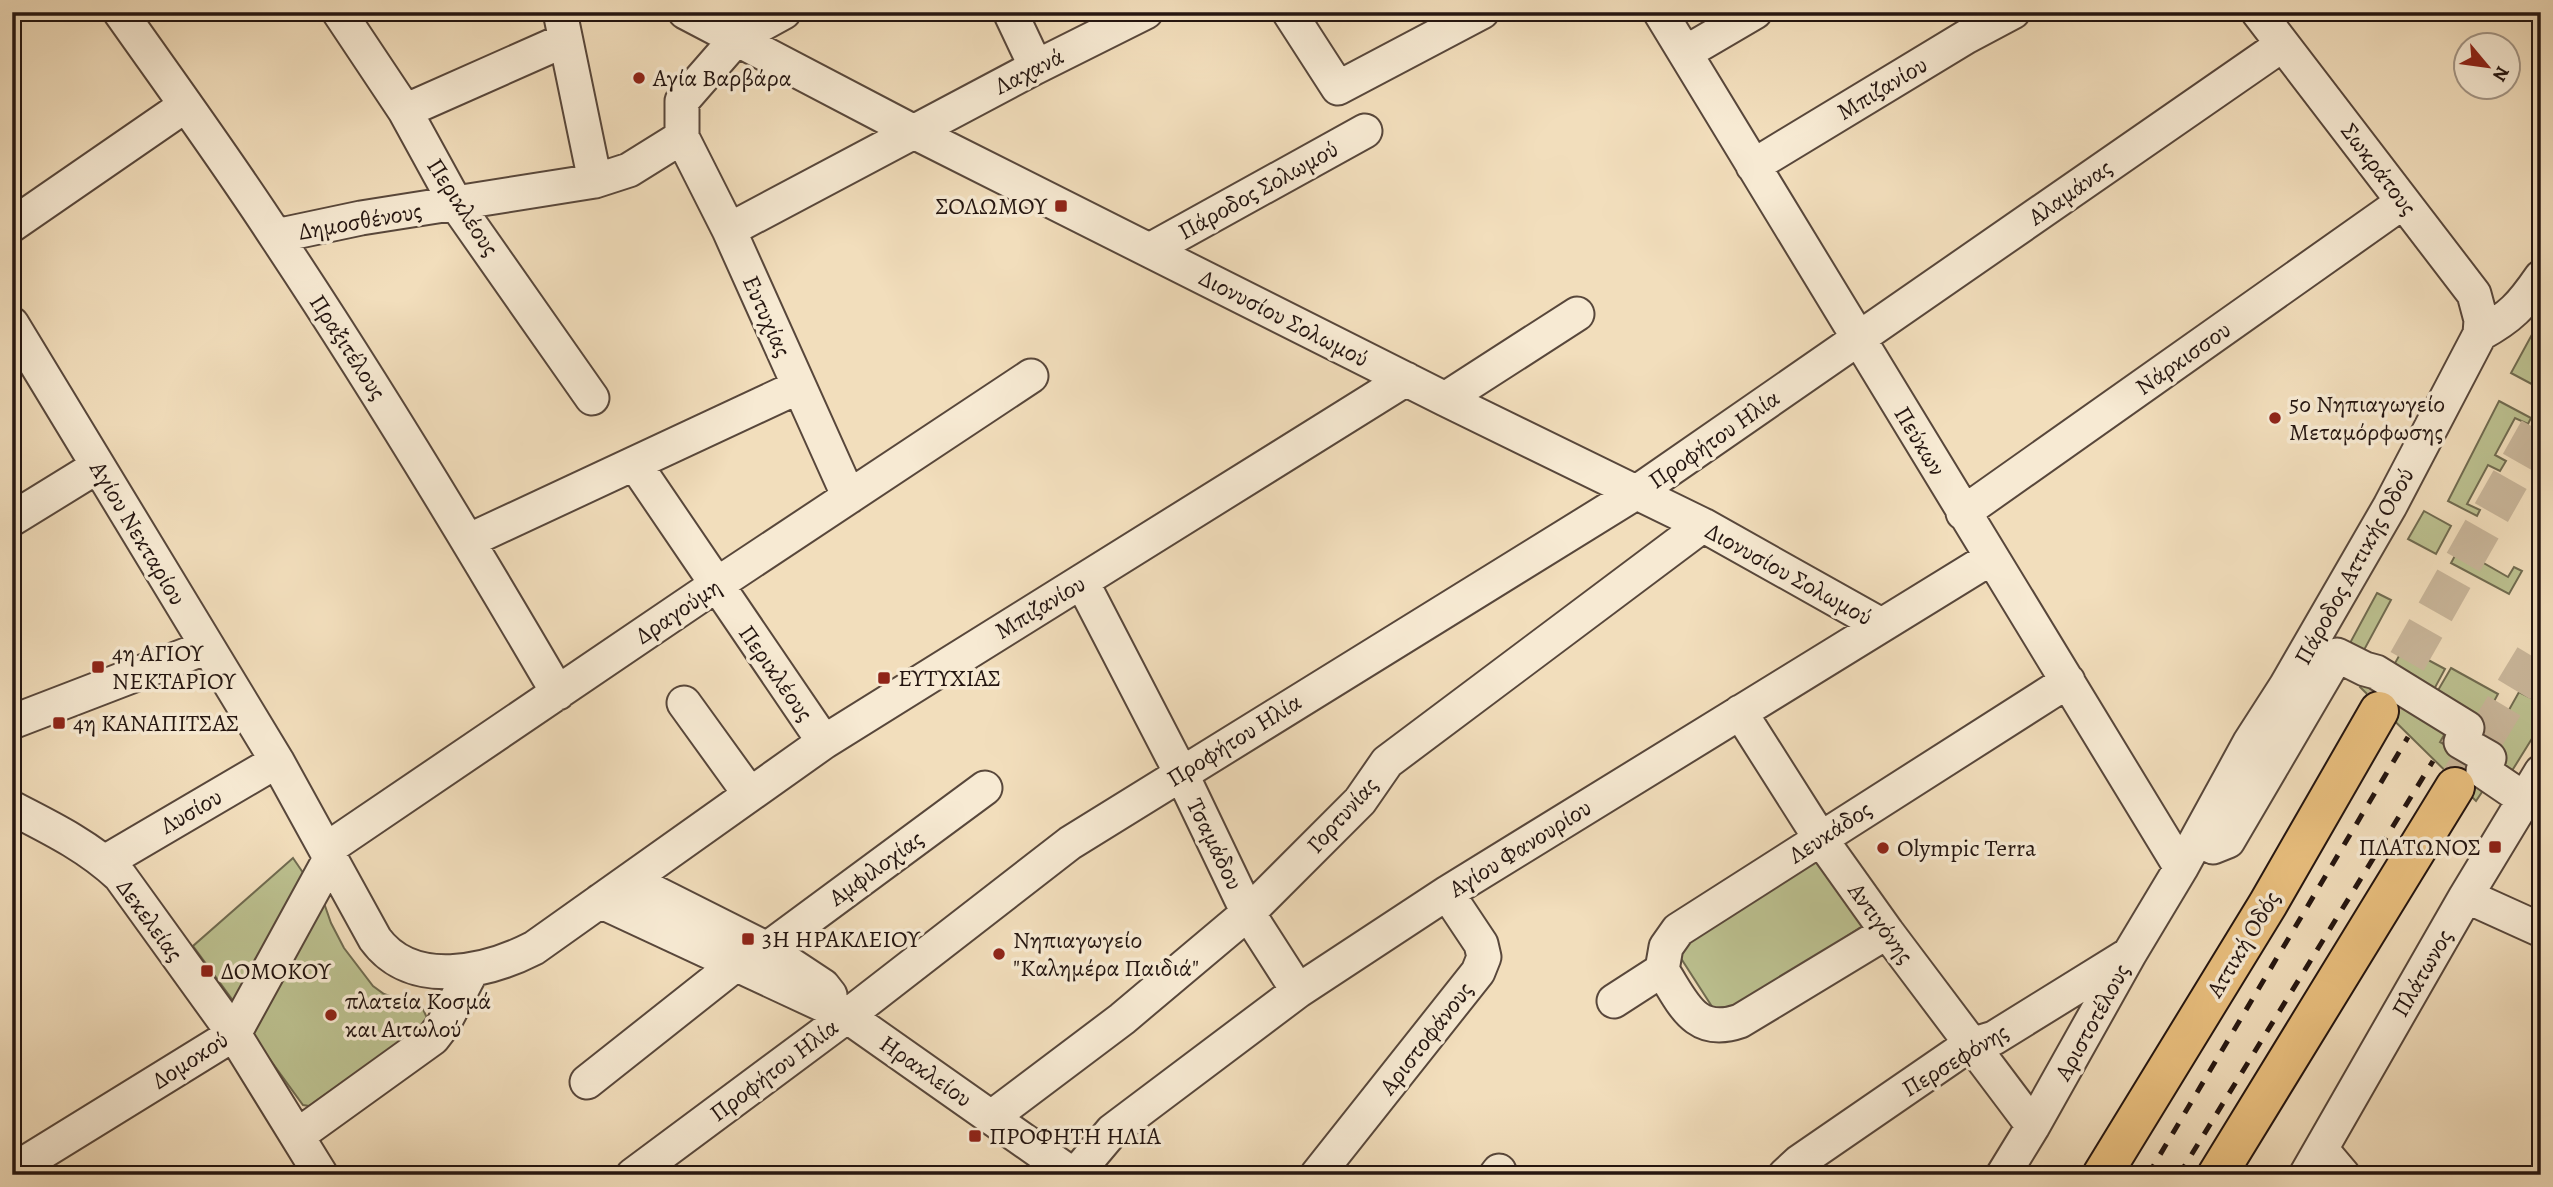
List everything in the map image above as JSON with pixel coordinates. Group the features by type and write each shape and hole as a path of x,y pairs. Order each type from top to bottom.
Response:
{"highway":[{"name":"Αττική Οδός","path":"2102,1175 2268,904 2379,712"},
{"path":"2217,1175 2455,787"}],"street":[{"name":"Πραξιτέλους","path":"120,12 276,236 367,375 558,693"},
{"name":"Περικλέους","path":"339,12 405,111 456,204 592,398"},
{"name":"Διονυσίου Σολωμού","path":"685,12 914,132 1445,399 1703,525 1881,625"},
{"path":"682,137 682,101 737,38 784,12"},
{"path":"1010,12 1035,67"},
{"name":"Λαχανά","path":"729,230 1035,67 1146,12"},
{"path":"1289,12 1338,88 1482,12"},
{"name":"Πεύκων","path":"1660,12 2181,868"},
{"path":"1685,53 1755,12"},
{"name":"Μπιζανίου","path":"1753,166 1966,37 2013,12"},
{"name":"Σωκράτους","path":"2258,12 2474,294 2481,320 2480,334"},
{"path":"405,111 562,26 595,181"},
{"name":"Αλαμάνας","path":"1858,340 2282,45"},
{"path":"12,225 186,105"},
{"name":"Πάροδος Σολωμού","path":"1150,250 1365,131"},
{"name":"Δημοσθένους","path":"276,236 361,218 595,181 629,170 682,137"},
{"name":"Ευτυχίας","path":"682,137 729,230 849,497"},
{"name":"Νάρκισσου","path":"1964,513 2403,202"},
{"path":"2480,334 2507,319 2541,277"},
{"path":"1445,399 1577,314"},
{"name":"Αγίου Νεκταρίου","path":"12,324 277,761 381,948 398,962 411,967 449,972 471,959"},
{"name":"Πάροδος Αττικής Οδού","path":"2181,868 2250,742 2390,506 2480,334"},
{"name":"Προφήτου Ηλία","path":"634,1175 847,1016 1070,843 1637,492 1858,340"},
{"name":"Δραγούμη","path":"329,853 716,585 1031,376"},
{"name":"Μπιζανίου","path":"471,959 516,958 534,948 824,742 1406,379"},
{"path":"468,541 798,387"},
{"name":"Περικλέους","path":"635,464 824,742"},
{"path":"12,519 98,466"},
{"name":"Γορτυνίας","path":"992,1117 1122,1019 1248,913 1360,801 1387,761 1703,525"},
{"name":"Αγίου Φανουρίου","path":"1057,1171 1298,990 1447,894 1991,558"},
{"name":"Τσαμάδου","path":"1082,582 1181,773 1248,913 1298,990"},
{"path":"12,722 207,647"},
{"path":"2198,838 2213,847 2228,841 2337,655 2376,672 2467,728 2461,742 2489,758 2483,771 2532,785"},
{"name":"Λευκάδος","path":"1662,970 1666,947 1678,930 2067,681"},
{"path":"684,703 749,793"},
{"name":"Αντιγόνης","path":"1740,712 1820,838 1887,932 2034,1126"},
{"name":"Λυσίου","path":"105,862 277,761"},
{"name":"Πλάτωνος","path":"2313,1162 2532,785"},
{"name":"Αμφιλοχίας","path":"766,949 985,788"},
{"name":"Δεκελείας","path":"12,808 72,838 120,876 234,1034 321,1175"},
{"name":"Δομοκού","path":"12,1171 234,1034 329,853"},
{"name":"Αριστοτέλους","path":"2003,1175 2034,1126 2130,953 2181,868"},
{"name":"Ηρακλείου","path":"630,880 766,949 823,986 847,1016"},
{"name":"Αριστοφάνους","path":"1317,1175 1478,972 1484,957 1481,944 1447,894"},
{"path":"2466,895 2541,930"},
{"name":"Ηρακλείου","path":"589,909 736,964 847,1016 992,1117 1057,1171"},
{"path":"1614,1001 1662,970 1689,1012 1702,1022 1714,1026 1728,1025 1740,1021 1887,932"},
{"name":"Περσεφόνης","path":"1785,1175 1799,1161 1971,1045 1994,1038 2130,953"},
{"path":"297,1136 433,1038 443,1025 471,959"},
{"path":"587,1082 736,964"},
{"path":"2313,1162 2343,1175"}],"green space":[{"path":"2541,318 2541,389 2511,373"},
{"path":"2499,401 2531,418 2528,424 2515,418 2495,455 2506,461 2500,471 2488,465 2467,504 2480,510 2477,516 2448,501"},
{"path":"2424,511 2451,526 2436,554 2408,539"},
{"path":"2464,539 2473,544 2468,554 2508,577 2514,567 2522,571 2509,594 2451,563"},
{"path":"2377,593 2391,600 2364,650 2350,643"},
{"path":"2404,647 2445,669 2431,695 2390,672"},
{"path":"2451,668 2498,694 2478,731 2471,711 2437,692"},
{"path":"2366,676 2447,730 2440,742 2477,762 2486,786 2476,801 2360,687"},
{"path":"2519,692 2541,703 2541,724 2510,774 2482,758"},
{"path":"1819,855 1864,925 1720,1019 1675,949"},
{"path":"293,858 308,880 237,1006 193,946"},
{"path":"324,903 344,948 373,986 384,994 422,1007 427,1018 425,1024 309,1106 303,1105 252,1035"}],"tunnel":[{"path":"2379,711 2541,425"},
{"path":"2455,787 2541,645"}],"railway":[{"path":"2148,1175 2408,737"},
{"path":"2179,1175 2433,761"}],"place":[{"name":"Αγία Βαρβάρα","path":"639,78"},
{"name":"ΣΟΛΩΜΟΥ","path":"1061,206"},
{"name":"5ο Νηπιαγωγείο Μεταμόρφωσης","path":"2275,418"},
{"name":"4η ΑΓΙΟΥ ΝΕΚΤΑΡΙΟΥ","path":"98,667"},
{"name":"ΕΥΤΥΧΙΑΣ","path":"884,678"},
{"name":"4η ΚΑΝΑΠΙΤΣΑΣ","path":"59,723"},
{"name":"ΠΛΑΤΩΝΟΣ","path":"2495,847"},
{"name":"Olympic Terra","path":"1883,848"},
{"name":"3Η ΗΡΑΚΛΕΙΟΥ","path":"748,939"},
{"name":"Νηπιαγωγείο \"Καλημέρα Παιδιά\"","path":"999,954"},
{"name":"ΔΟΜΟΚΟΥ","path":"207,971"},
{"name":"πλατεία Κοσμά και Αιτωλού","path":"331,1015"},
{"name":"ΠΡΟΦΗΤΗ ΗΛΙΑ","path":"975,1136"}]}
